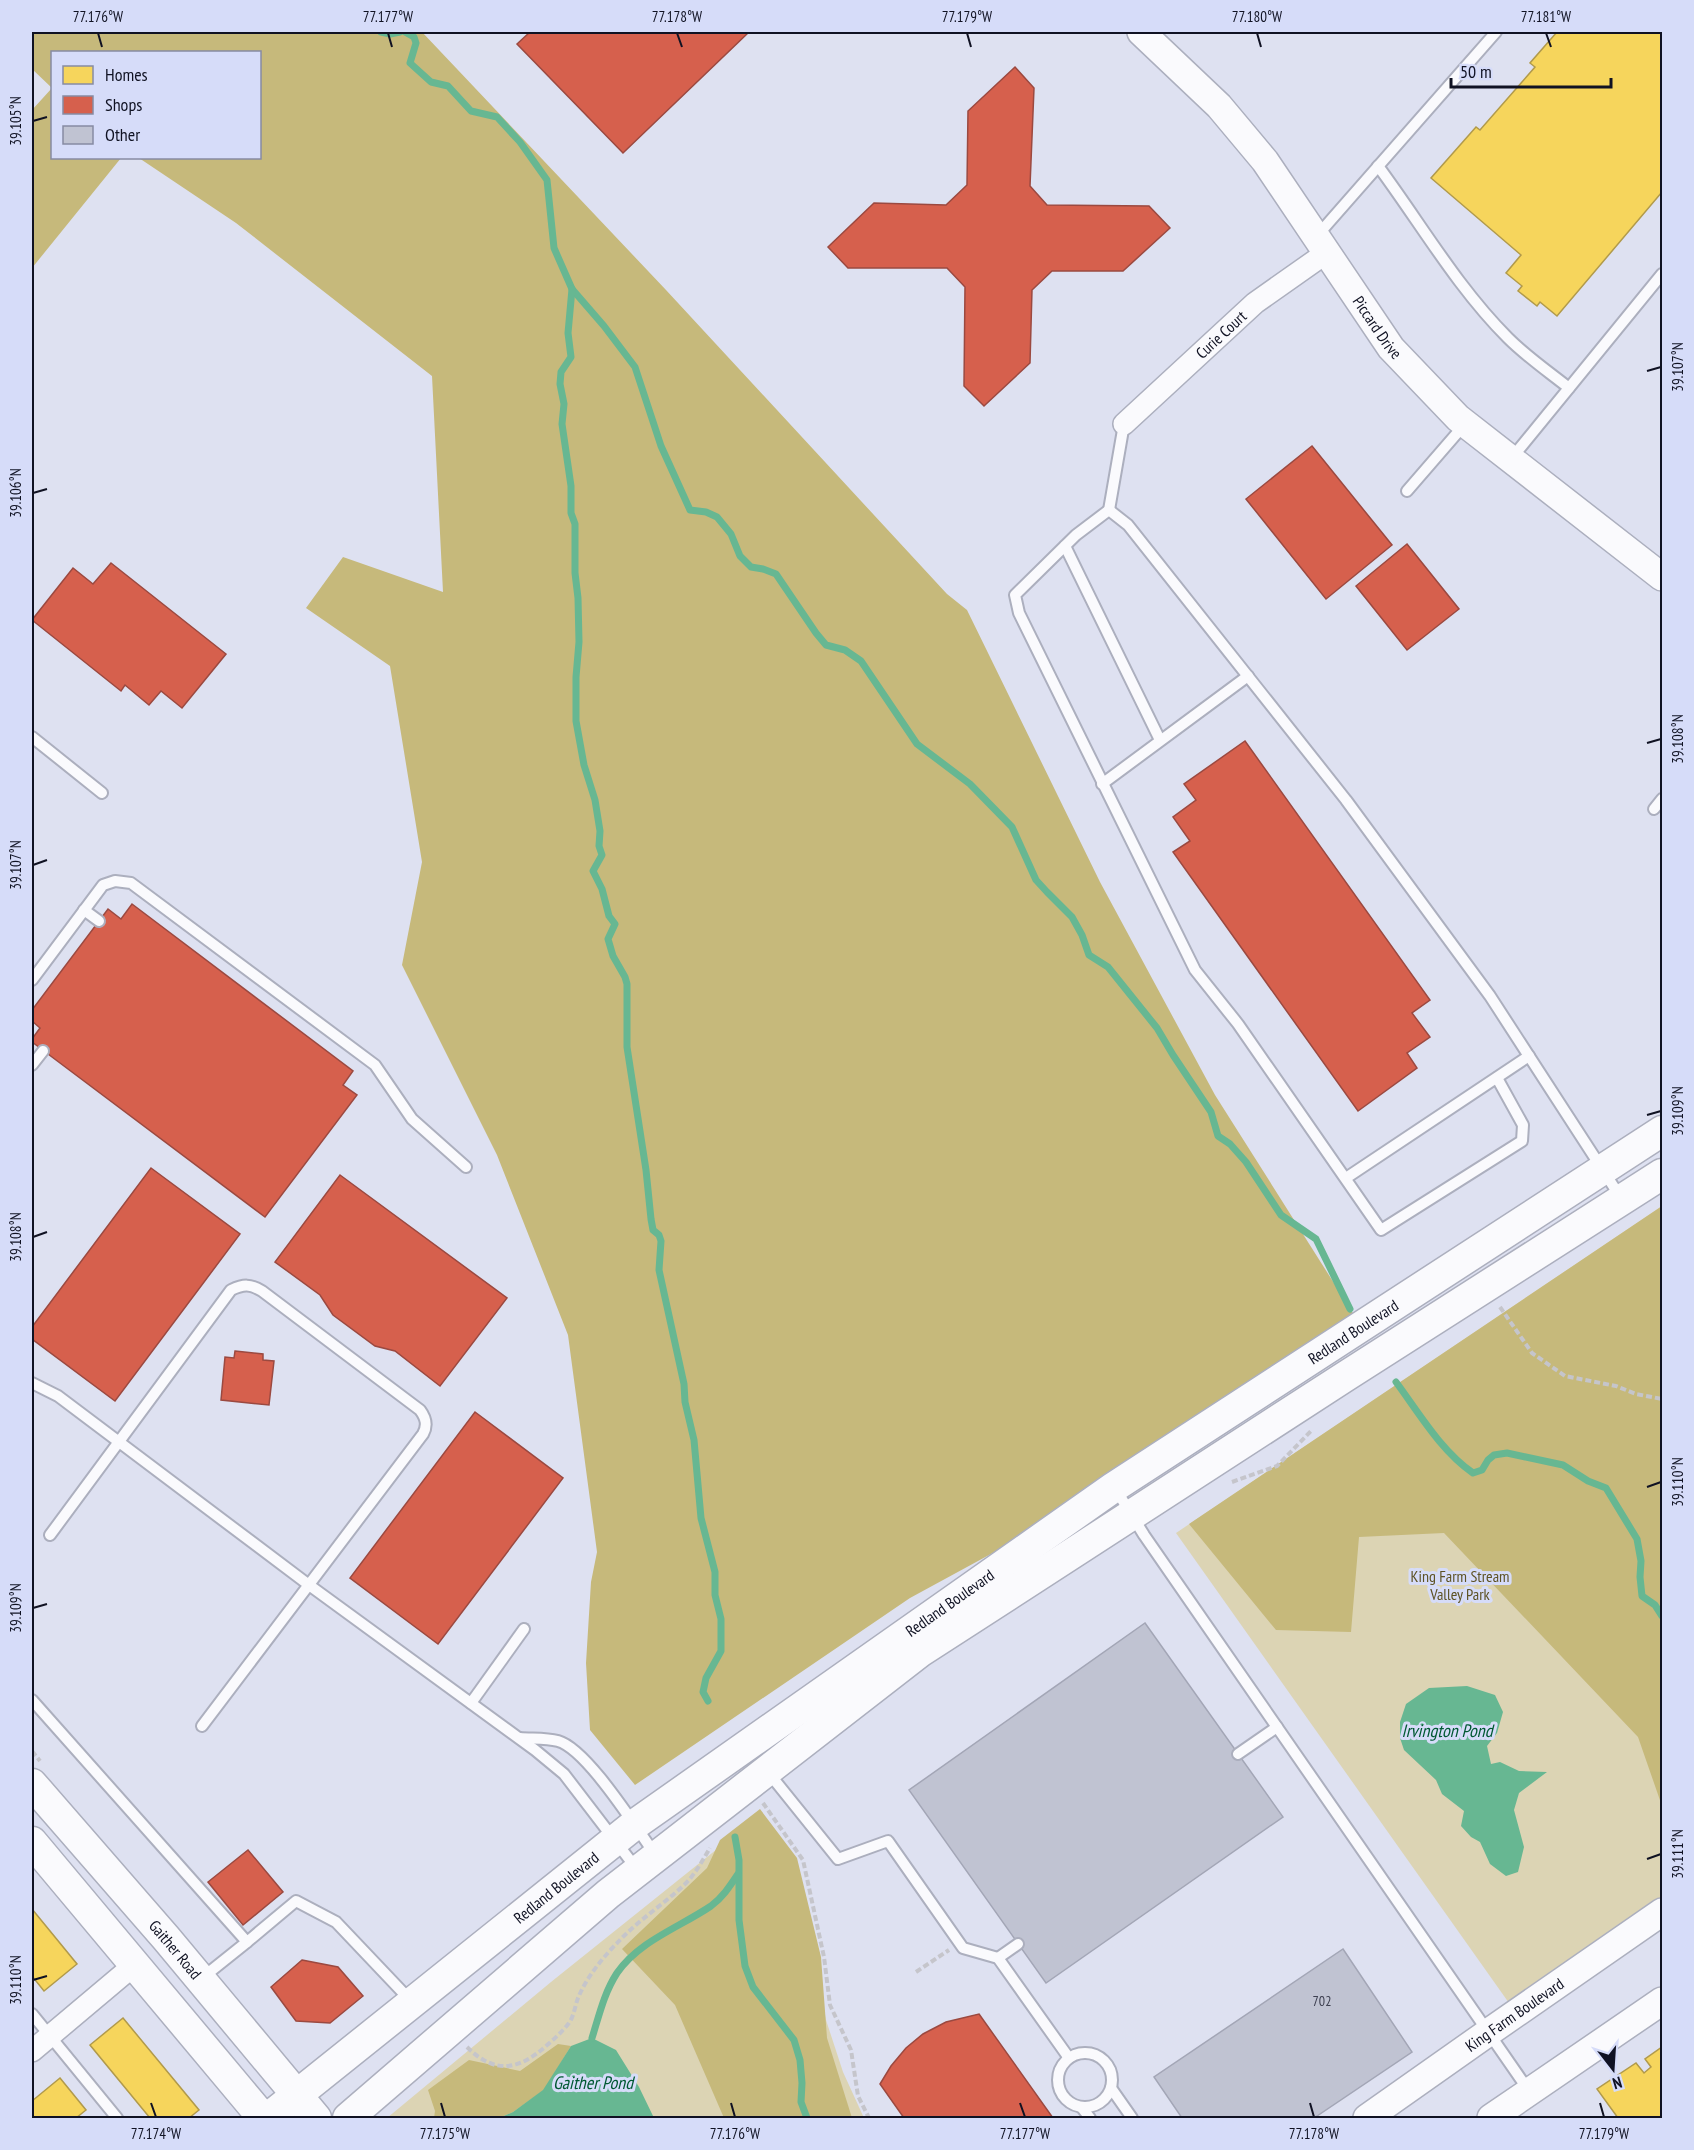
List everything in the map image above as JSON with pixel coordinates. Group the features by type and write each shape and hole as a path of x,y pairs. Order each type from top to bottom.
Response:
{"main road":[{"name":"Redland Boulevard","path":"266,2118 307,2107 413,2003 624,1832 1114,1487 1662,1131"},
{"name":"Redland Boulevard","path":"348,2118 608,1894 647,1864 773,1779 920,1652 1662,1174"},
{"name":"Gaither Road","path":"32,1784 307,2107"},
{"path":"32,1842 133,1965 266,2118"}],"street":[{"name":"Piccard Drive","path":"1141,32 1219,106 1265,161 1391,348 1465,423 1662,577"},
{"name":"Curie Court","path":"1124,424 1321,245"},
{"name":"King Farm Boulevard","path":"1367,2118 1662,1912"},
{"path":"32,2050 133,1965"},
{"path":"1491,2118 1662,2001"}],"lane":[{"path":"1321,245 1378,166 1496,32"},
{"path":"1378,166 1414,214 1457,279 1480,307 1509,340 1569,388"},
{"path":"1511,459 1662,274"},
{"path":"1407,491 1465,423"},
{"path":"1124,424 1109,510 1076,535 1016,595 1019,613 1195,970 1238,1024 1381,1230 1522,1141 1523,1125 1497,1078"},
{"path":"1109,510 1128,525 1346,800 1490,996 1623,1200"},
{"path":"1065,546 1160,740"},
{"path":"1102,784 1248,676"},
{"path":"32,737 102,793"},
{"path":"1654,809 1662,799"},
{"path":"32,980 103,885 108,881 124,881 131,884 375,1065 412,1119 466,1167"},
{"path":"84,910 99,921"},
{"path":"32,1065 43,1051"},
{"path":"1346,1178 1529,1056"},
{"path":"50,1535 231,1290 242,1285 252,1285 262,1291 425,1416 426,1428 423,1434 202,1726"},
{"path":"32,1383 58,1396 309,1585 520,1738 564,1774 624,1832 647,1864"},
{"path":"1114,1487 1131,1515 1529,2091"},
{"path":"471,1703 524,1629"},
{"path":"32,1700 247,1942"},
{"path":"1238,1754 1277,1727"},
{"path":"520,1738 559,1742 574,1749 587,1763 624,1832 647,1864"},
{"path":"773,1779 838,1859 888,1841 963,1948 998,1959 1069,2058"},
{"path":"200,1979 296,1901 336,1922 413,2003"},
{"path":"998,1959 1018,1944"},
{"path":"32,2014 114,2118"},
{"path":"1082,2108 1101,2102 1111,2088 1112,2077 1102,2059 1084,2053 1074,2055 1061,2066 1057,2082 1066,2101 1082,2108 1090,2118"},
{"path":"1111,2088 1132,2118"}],"path":[{"path":"1497,1301 1532,1353 1565,1376 1616,1386 1636,1394 1662,1399"},
{"path":"1224,1485 1277,1466 1314,1428"},
{"path":"773,1779 761,1801 803,1860 824,1957 830,2005 851,2050 858,2096 869,2118"},
{"path":"466,2046 473,2053 501,2067 516,2066 532,2059 560,2034 570,2021 579,1996 590,1978 621,1938 685,1884 700,1865 710,1846"},
{"path":"916,1972 960,1944"}],"green space":[{"name":"King Farm Stream Valley Park","path":"1662,1206 1662,1898 1509,2003 1176,1533"},
{"path":"752,1821 801,1888 826,2020 843,2072 864,2118 387,2118 551,1982"}],"shaded area":[{"path":"32,32 422,32 666,290 947,594 967,610 1100,882 1215,1095 1363,1329 1114,1487 910,1598 635,1785 590,1730 586,1663 591,1582 597,1552 568,1335 497,1155 402,965 422,862 390,666 306,608 343,557 443,592 432,376 236,223 140,159 261,159 261,51 51,51 51,87 32,69"},
{"path":"51,89 51,159 120,159 32,268 32,110"},
{"path":"1662,1206 1662,1806 1638,1737 1444,1533 1359,1537 1351,1632 1276,1630 1189,1524"},
{"path":"760,1809 797,1858 821,1957 827,2038 852,2118 724,2118 675,2005 622,1949 707,1868 720,1840"},
{"path":"558,2044 571,2046 544,2090 513,2112 499,2118 434,2118 435,2111 428,2090 469,2060 520,2071"}],"water":[{"name":"Irvington Pond","path":"1467,1686 1495,1695 1503,1712 1497,1733 1487,1746 1491,1764 1500,1762 1519,1771 1547,1772 1519,1793 1514,1810 1524,1847 1518,1872 1506,1876 1490,1864 1480,1842 1471,1837 1461,1826 1464,1811 1442,1794 1436,1780 1404,1750 1400,1738 1400,1722 1406,1704 1429,1688"},
{"name":"Gaither Pond","path":"592,2038 616,2050 639,2087 654,2118 499,2118 513,2112 543,2090 571,2046"}],"building: Homes":[{"path":"1557,32 1662,32 1662,192 1557,316 1540,302 1537,306 1518,291 1522,286 1506,273 1521,255 1431,178 1476,127 1480,130 1535,67 1530,63"},
{"path":"32,1909 77,1964 44,1991 32,1976"},
{"path":"123,2018 199,2110 189,2118 150,2118 90,2045"},
{"path":"1662,2047 1662,2118 1618,2118 1597,2089 1636,2063 1644,2073 1651,2067 1645,2059"},
{"path":"60,2078 86,2110 76,2118 32,2118 32,2101"}],"building: Shops":[{"path":"530,32 749,32 623,153 517,44"},
{"path":"1015,67 1034,88 1030,186 1047,205 1149,206 1170,228 1123,271 1052,271 1032,290 1030,363 984,406 964,386 965,287 947,268 848,268 828,247 874,203 946,205 967,185 968,111"},
{"path":"1312,446 1392,545 1326,599 1246,499"},
{"path":"1407,544 1459,609 1407,650 1356,586"},
{"path":"111,563 226,654 182,708 161,691 149,705 125,685 121,691 32,620 73,568 93,584"},
{"path":"1245,741 1430,1000 1412,1013 1430,1037 1407,1053 1417,1068 1358,1111 1173,852 1190,841 1173,817 1196,800 1184,784"},
{"path":"132,904 353,1071 343,1085 357,1095 265,1217 32,1042 40,1028 32,1021 32,1010 108,909 121,919"},
{"path":"151,1168 240,1234 115,1401 32,1339 32,1327"},
{"path":"340,1175 507,1298 440,1386 395,1351 375,1346 333,1315 320,1295 275,1262"},
{"path":"235,1351 263,1354 263,1360 274,1361 269,1405 221,1400 225,1357 234,1358"},
{"path":"475,1412 563,1478 438,1644 350,1578"},
{"path":"248,1850 283,1892 243,1925 208,1882"},
{"path":"302,1960 338,1967 363,1996 330,2023 296,2021 271,1987"},
{"path":"979,2014 1053,2118 904,2118 880,2084 891,2066 906,2048 923,2034 946,2022"}],"building: Other":[{"path":"1145,1623 1283,1817 1046,1983 909,1790"},
{"path":"1343,1949 1412,2052 1314,2118 1182,2118 1154,2077"}],"waterway":[{"path":"381,32 390,34 400,32"},
{"path":"405,32 414,37 416,43 410,63 431,82 448,86 471,111 497,117 520,142 547,180 554,248 572,289 635,367 661,446 690,510 706,512 717,517 731,534 740,556 751,567 776,574 826,645 845,650 861,661 917,744 970,784 1012,827 1036,880 1072,917 1089,955 1108,967 1157,1028 1211,1112 1218,1136 1230,1144 1246,1162 1281,1215 1316,1239 1350,1309"},
{"path":"572,289 568,333 571,357 561,372 560,384 564,404 562,424 571,486 571,513 575,524 579,642 576,721 600,831 599,846 602,855 593,871 602,889 609,916 615,924 608,939 613,956 627,984 627,1047 646,1170 651,1219 653,1230 659,1235 661,1241 659,1270 694,1440 701,1518 715,1572 715,1595 721,1619 721,1651 706,1678 703,1692 708,1701"},
{"path":"1396,1382 1441,1443 1473,1473 1482,1470 1494,1455 1507,1453 1563,1465 1588,1481 1606,1488 1637,1539 1641,1561 1642,1596 1655,1605 1662,1616"},
{"path":"735,1837 739,1860 739,1920 745,1966 753,1987 794,2040 800,2060 801,2102 807,2118"},
{"path":"592,2038 609,1988 626,1962 648,1943 711,1906 723,1895 738,1874"}]}
